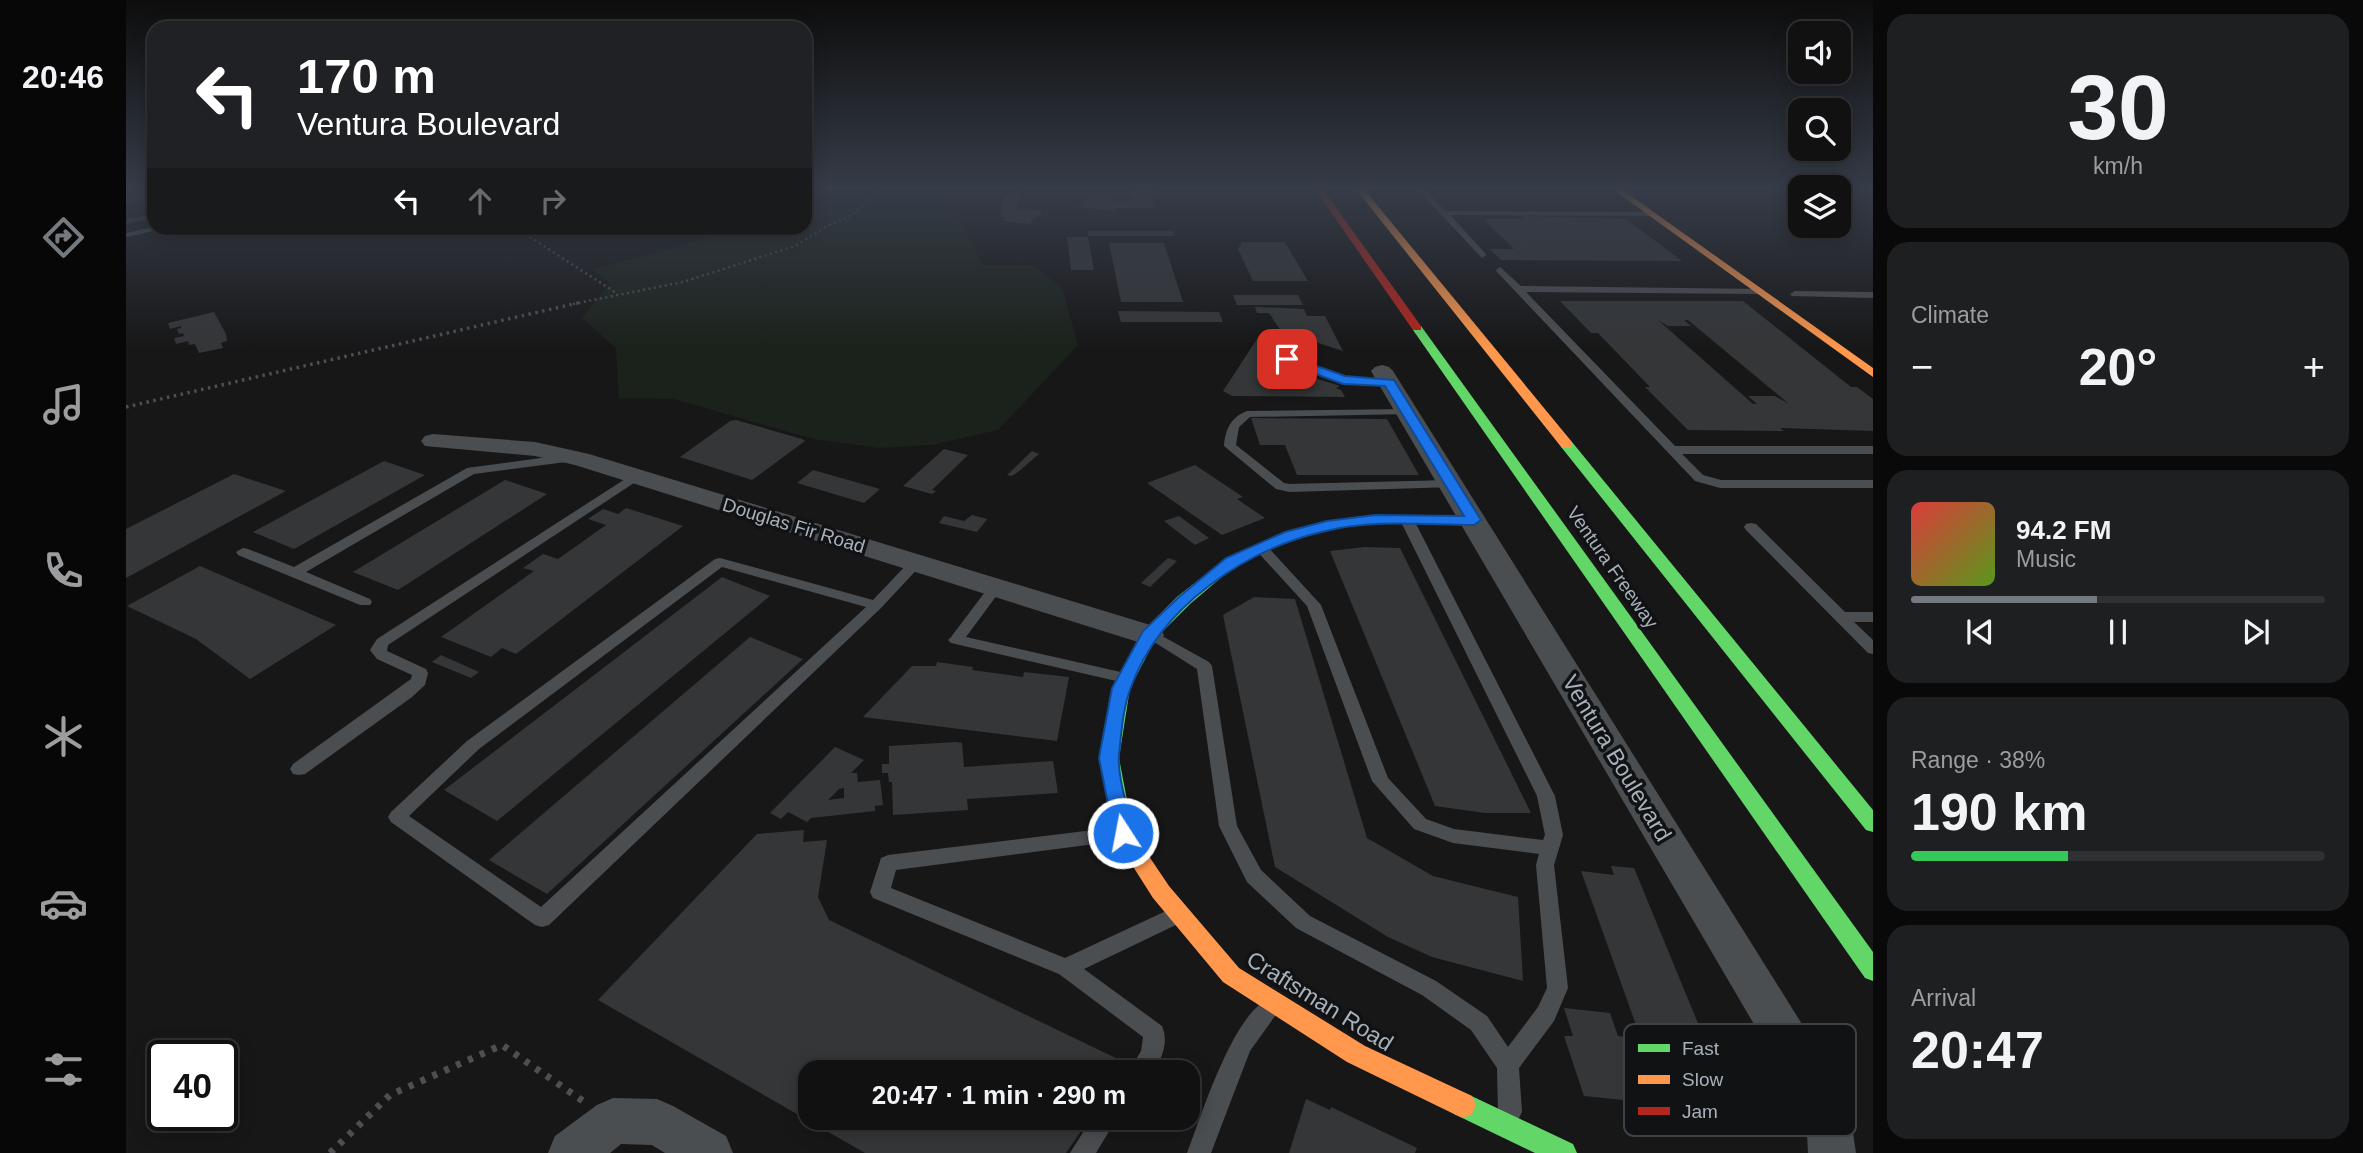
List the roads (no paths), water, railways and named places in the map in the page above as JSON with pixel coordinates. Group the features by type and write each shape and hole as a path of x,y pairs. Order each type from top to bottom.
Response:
{"main road":[{"name":"Ventura Freeway","path":"1356,242 1873,971"},
{"name":"Ventura Freeway","path":"1402,242 1873,824"},
{"path":"1689,242 1873,373"},
{"path":"1761,293 1789,290 1820,312"},
{"name":"Craftsman Road","path":"1474,520 1375,520 1327,526 1290,536 1232,561 1184,600 1149,635 1121,688 1109,758 1123,833 1161,892 1231,975 1356,1054 1564,1153"},
{"path":"1838,781 1873,813"}],"street":[{"name":"Ventura Boulevard","path":"1386,377 1778,1024"},
{"name":"Douglas Fir Road","path":"433,441 535,449 575,457 1149,635"},
{"path":"572,1153 613,1121 657,1122 709,1153"}],"lane":[{"path":"1470,242 1482,255"},
{"path":"1500,270 1699,478 1709,482 1873,484"},
{"path":"1519,289 1761,293"},
{"path":"1789,290 1873,295"},
{"path":"1287,359 1343,380 1386,377"},
{"path":"1407,412 1247,414 1238,420 1230,434 1230,446 1280,486 1289,488 1451,484"},
{"path":"1672,450 1873,450"},
{"path":"295,572 471,471 575,457"},
{"path":"299,769 419,681 419,673 382,655 378,650 382,642 636,476"},
{"path":"1407,520 1546,796 1554,835 1545,865 1558,988 1546,1014 1508,1065"},
{"path":"1751,527 1873,649"},
{"path":"1261,548 1314,605 1381,781 1420,824 1453,836 1550,848"},
{"path":"243,552 365,602"},
{"path":"876,605 720,562 473,745 397,817 542,919 876,605 916,562"},
{"path":"996,587 956,640 1126,678"},
{"path":"1841,617 1873,617"},
{"path":"1149,635 1204,666 1228,826 1254,876 1303,922 1429,988 1479,1023 1508,1065 1511,1127"},
{"path":"1123,833 888,863 880,892 1066,968 1154,1033 1152,1054 1148,1060"},
{"path":"1066,968 1180,914"},
{"path":"1199,1153 1241,1045 1274,1003"},
{"path":"1082,1153 1098,1130"}]}
